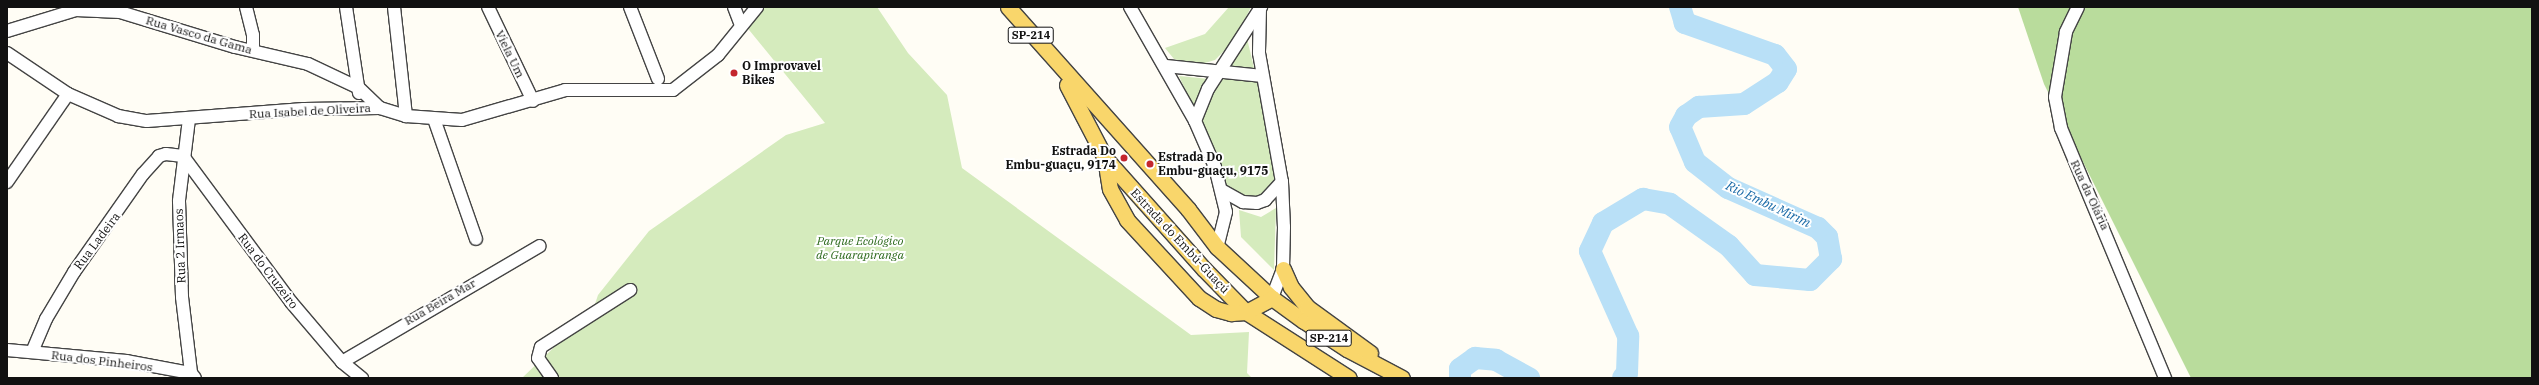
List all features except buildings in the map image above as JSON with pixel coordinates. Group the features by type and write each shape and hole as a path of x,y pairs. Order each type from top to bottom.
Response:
{"main road":[{"name":"Estrada do Embú-Guaçú","path":"1008,7 1055,63 1188,209 1217,247 1272,298 1347,349 1396,375"},
{"name":"Estrada do Embú-Guaçú","path":"1055,63 1105,158 1204,269 1246,312 1349,378"},
{"path":"1105,158 1110,189 1127,220 1167,267 1216,309 1246,312 1272,298"},
{"path":"1204,269 1217,247"},
{"path":"1283,268 1298,298 1306,307 1370,352 1396,375"}],"street":[{"path":"246,7 254,35 253,50"},
{"path":"346,7 359,88 358,108"},
{"path":"394,7 406,116"},
{"name":"Viela Um","path":"488,7 533,101"},
{"path":"630,7 661,85"},
{"path":"734,7 741,26"},
{"name":"Rua Isabel de Oliveira","path":"7,53 68,94 118,116 147,121 358,108 380,108 406,116 462,120 533,101 565,90 661,85 688,81 702,70 758,7"},
{"path":"1130,7 1166,66 1195,121 1223,191 1226,212 1217,247"},
{"path":"1195,121 1218,73 1260,7"},
{"path":"1260,7 1262,76 1282,182 1283,268 1272,298"},
{"name":"Rua da Olária","path":"2078,7 2066,32 2055,98 2061,128 2165,378"},
{"name":"Rua Vasco da Gama","path":"7,31 76,10 120,12 308,64 359,88 380,108"},
{"path":"1166,66 1218,73 1262,76"},
{"path":"7,182 68,94"},
{"name":"Rua 2 Irmaos","path":"189,119 183,156 179,201 182,297 193,376"},
{"path":"434,119 476,240"},
{"name":"Rua Ladeira","path":"32,352 64,288 143,174 159,156 183,156"},
{"name":"Rua do Cruzeiro","path":"183,156 288,298 342,362 362,378"},
{"path":"1223,191 1242,202 1257,203 1265,200 1282,182"},
{"name":"Rua Beira Mar","path":"342,362 540,246"},
{"path":"552,378 538,358 541,347 630,290"},
{"name":"Rua dos Pinheiros","path":"7,350 126,361 193,376"}],"green space":[{"name":"Parque Ecológico de Guarapiranga","path":"759,7 877,7 908,53 947,95 962,168 1191,335 1249,332 1247,373 1252,378 522,378 593,310 598,295 649,231 786,135 825,123 745,25"},
{"path":"1229,7 1251,7 1234,41 1215,60 1195,66 1174,59 1165,48 1205,34"},
{"path":"2018,7 2532,7 2532,378 2191,378 2044,84"},
{"path":"1246,34 1254,68 1229,68"},
{"path":"1219,74 1262,77 1280,178 1256,202 1223,188 1197,124"},
{"path":"1179,76 1209,79 1194,106 1188,96"},
{"path":"1276,208 1274,270 1241,237 1239,210 1261,217"}],"waterway":[{"name":"Rio Embu Mirim","path":"1623,378 1627,373 1628,336 1590,251 1603,223 1643,199 1670,204 1729,246 1755,275 1810,280 1831,259 1827,237 1818,228 1728,188 1695,162 1680,127 1686,116 1699,107 1744,104 1778,82 1786,69 1775,55 1685,23 1680,7"},
{"name":"Rio Embu Mirim","path":"1460,378 1460,369 1475,358 1496,360 1529,378"}],"place":[{"name":"O Improvavel Bikes","path":"734,73"},
{"name":"Estrada Do Embu-guaçu, 9174","path":"1124,158"},
{"name":"Estrada Do Embu-guaçu, 9175","path":"1150,164"}]}
